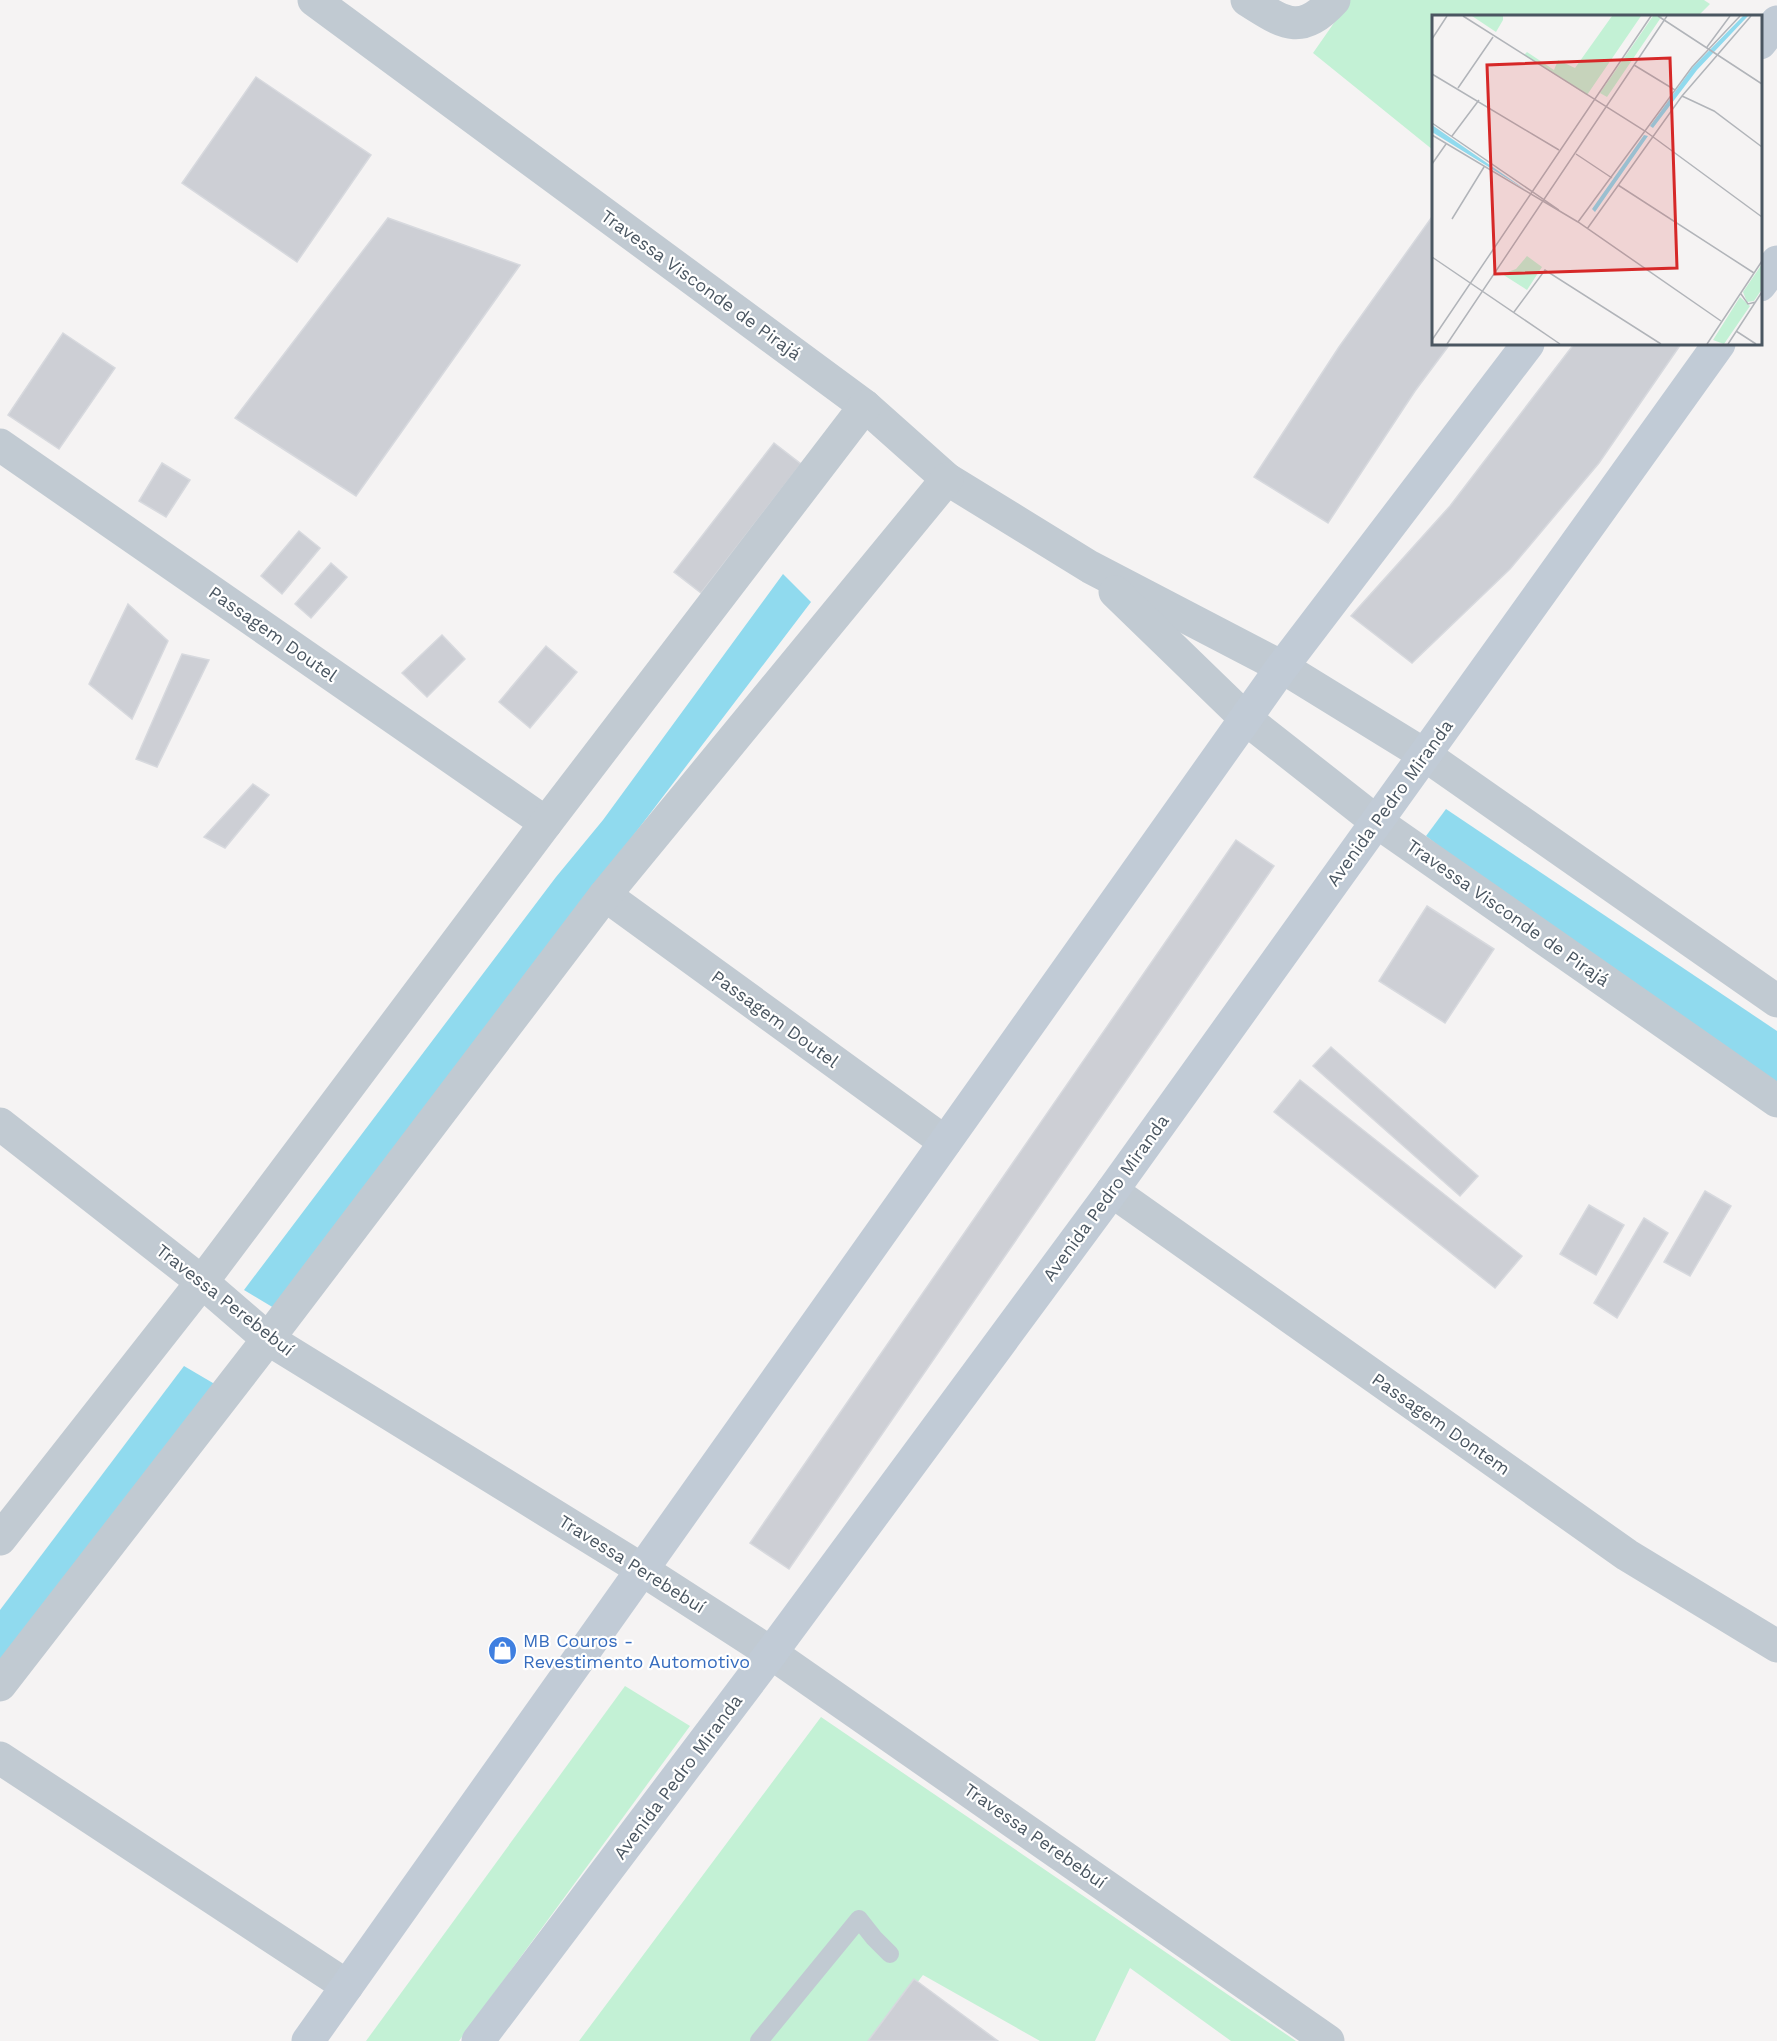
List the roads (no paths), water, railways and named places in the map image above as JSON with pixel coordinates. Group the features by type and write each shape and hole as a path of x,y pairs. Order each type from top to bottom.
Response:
{"main road":[{"path":"1762,42 1777,22"},
{"path":"1762,284 1777,262"},
{"path":"308,2041 1282,667 1527,345"},
{"name":"Avenida Pedro Miranda","path":"478,2041 771,1653 1112,1191 1718,345"}],"street":[{"name":"Travessa Visconde de Pirajá","path":"314,0 865,406 947,479 1090,567 1282,667 1425,755 1777,1001"},
{"path":"1247,0 1271,15 1290,22 1305,23 1320,14 1334,0"},
{"path":"0,1539 202,1282 546,823 865,406"},
{"name":"Passagem Doutel","path":"0,445 546,823"},
{"path":"0,1685 268,1339 605,895 947,479"},
{"name":"Travessa Visconde de Pirajá","path":"1090,567 1246,719 1377,822 1777,1101"},
{"name":"Passagem Doutel","path":"605,895 945,1142"},
{"name":"Travessa Perebebuí","path":"0,1124 202,1282 268,1339 641,1569 771,1653 1328,2041"},
{"name":"Passagem Dontem","path":"1112,1191 1627,1555 1777,1646"},
{"path":"0,1758 347,1986"}],"lane":[{"path":"759,2041 859,1919 890,1954"}],"water":[{"path":"783,574 811,602 274,1308 244,1290 556,877 603,820"},
{"path":"1446,809 1777,1031 1777,1090 1564,943 1426,836"},
{"path":"184,1366 218,1386 0,1670 0,1610"}],"place":[{"name":"MB Couros - Revestimento Automotivo","path":"502,1651"}]}
